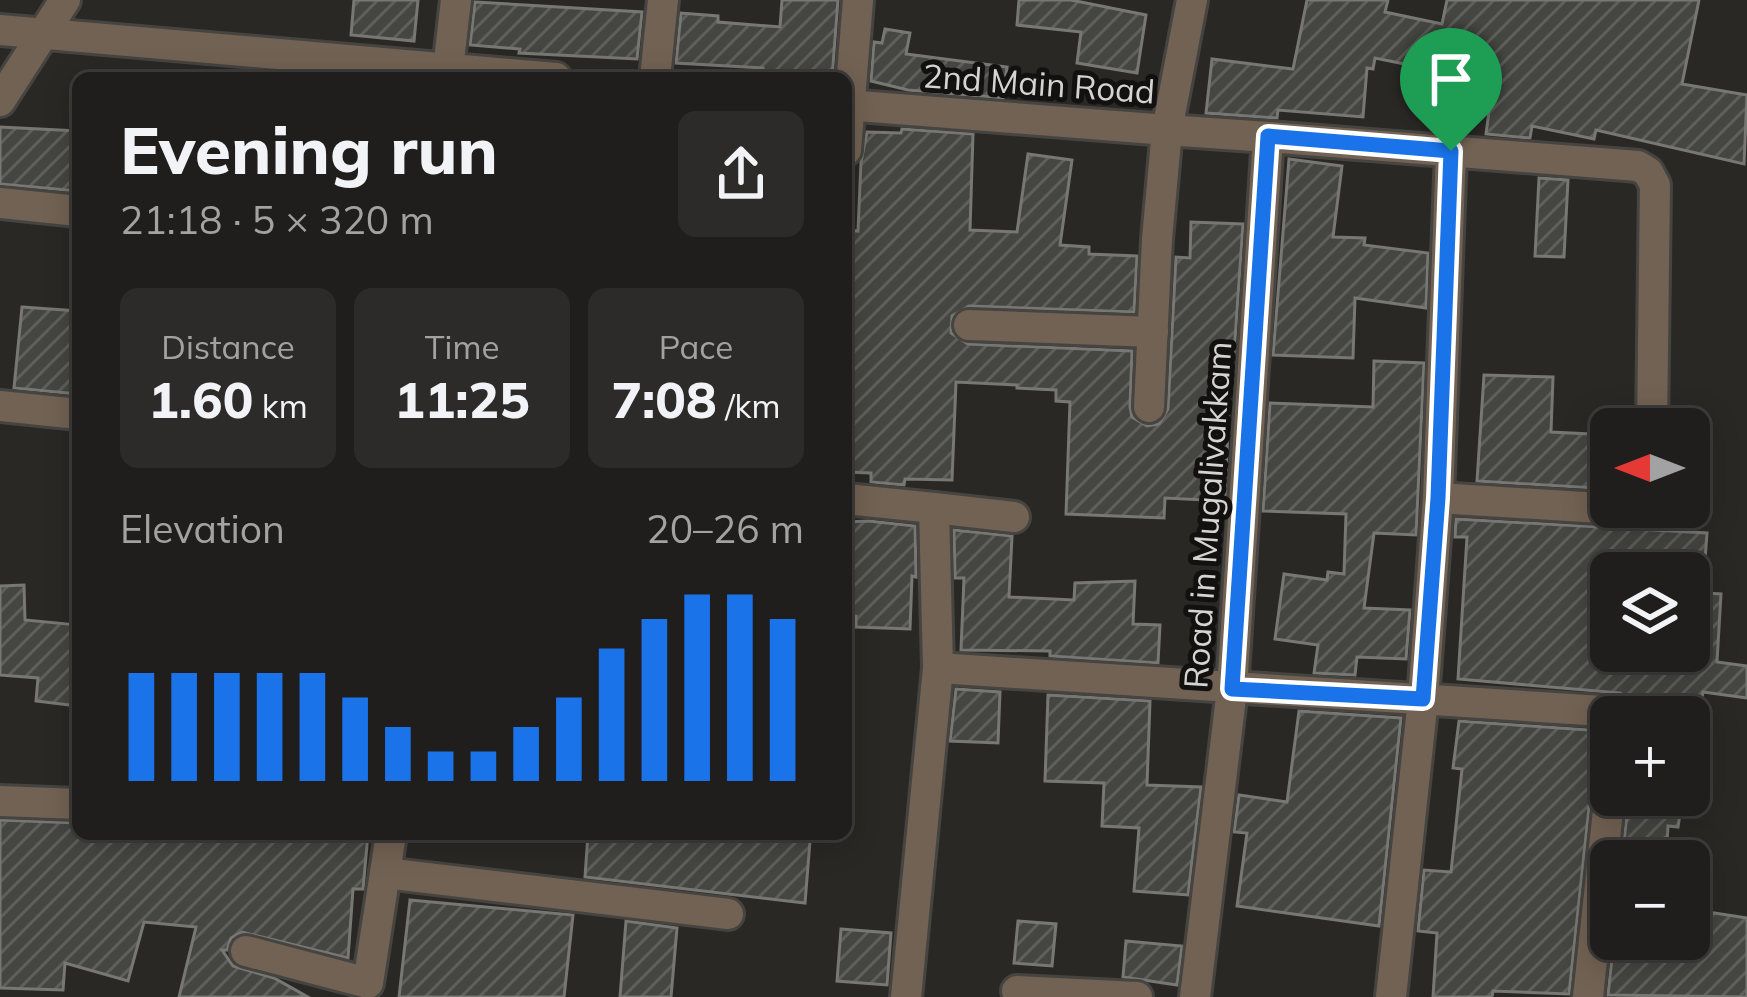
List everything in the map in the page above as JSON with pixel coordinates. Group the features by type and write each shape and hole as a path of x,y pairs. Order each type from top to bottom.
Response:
{"street":[{"path":"0,101 65,0"},
{"path":"447,72 456,0"},
{"path":"656,72 663,0"},
{"path":"852,72 858,0"},
{"name":"2nd Main Road","path":"852,105 1168,130 1192,0"},
{"path":"0,30 245,64 425,72"},
{"path":"1149,407 1168,130 1638,166 1655,185 1652,408"},
{"name":"Road in Mugalivakkam","path":"1195,997 1232,689 1268,136"},
{"path":"1390,997 1423,699 1438,498 1451,151"},
{"path":"0,203 72,210"},
{"path":"969,326 1153,332"},
{"path":"0,406 72,413"},
{"path":"1438,498 1590,507"},
{"path":"852,500 1015,517"},
{"path":"906,997 938,668 934,508"},
{"path":"938,668 1590,710"},
{"path":"0,801 72,804"},
{"path":"1588,997 1607,816"},
{"path":"246,951 368,983 390,840"},
{"path":"385,873 728,914"},
{"path":"1016,991 1137,997"}],"building":[{"path":"354,0 418,0 414,41 351,35"},
{"path":"782,0 838,0 832,72 763,72 763,68 676,63 681,13 718,16 718,22 780,27"},
{"path":"1019,0 1071,0 1146,15 1137,73 1077,63 1081,32 1017,25"},
{"path":"1307,0 1388,0 1385,12 1442,24 1447,0 1699,0 1682,84 1747,95 1744,164 1596,130 1594,139 1532,126 1530,138 1486,134 1493,82 1375,58 1373,69 1367,68 1363,117 1278,110 1277,118 1206,113 1212,59 1293,69"},
{"path":"475,2 642,12 637,59 519,53 520,49 470,45"},
{"path":"885,29 910,33 906,54 1007,67 1003,98 908,90 871,81 874,42 882,43"},
{"path":"0,127 72,131 72,190 0,184"},
{"path":"902,129 973,134 970,230 1017,232 1028,154 1072,160 1060,245 1089,247 1089,254 1137,256 1134,312 969,306 952,316 951,333 968,344 1132,351 1132,417 1147,426 1159,424 1168,409 1176,257 1190,258 1191,222 1243,224 1225,501 1165,498 1164,518 1066,514 1070,402 1056,401 1056,390 1017,385 956,382 952,480 905,479 904,485 871,482 871,473 852,472 852,230 858,231 861,162 867,132 901,133"},
{"path":"1289,159 1342,166 1333,237 1365,238 1364,245 1428,253 1426,308 1355,298 1353,358 1273,355"},
{"path":"1539,178 1568,180 1564,257 1535,256"},
{"path":"22,307 72,311 72,393 14,388"},
{"path":"1374,361 1424,363 1416,535 1374,533 1364,608 1410,610 1406,659 1357,657 1355,675 1314,673 1318,645 1275,639 1284,574 1327,580 1328,572 1344,574 1346,514 1263,511 1270,403 1373,407"},
{"path":"1484,375 1553,377 1551,432 1590,434 1590,488 1477,481"},
{"path":"1456,519 1707,533 1706,552 1590,552 1590,672 1710,672 1710,593 1721,594 1717,662 1747,666 1747,698 1703,692 1702,696 1625,696 1458,679 1467,537 1455,537"},
{"path":"852,522 915,526 910,629 856,627"},
{"path":"954,530 1012,536 1009,597 1074,600 1075,583 1135,581 1133,624 1160,625 1158,663 1050,656 1050,651 961,650 964,578 955,578"},
{"path":"24,585 25,620 72,624 72,705 36,701 38,678 0,675 0,586"},
{"path":"956,689 1000,692 998,743 950,741"},
{"path":"1048,695 1150,701 1147,785 1201,787 1188,895 1134,891 1139,828 1102,826 1104,783 1045,781"},
{"path":"1299,711 1401,718 1379,926 1237,906 1247,833 1234,832 1239,795 1287,802"},
{"path":"1459,721 1590,730 1590,799 1569,994 1493,991 1492,997 1433,997 1437,933 1418,931 1424,870 1451,872 1462,769 1453,768"},
{"path":"1627,816 1680,816 1678,827 1668,826 1667,840 1624,840"},
{"path":"0,820 72,823 72,840 367,840 363,889 353,889 348,958 242,932 222,950 233,966 274,978 308,997 179,997 196,927 144,922 128,981 65,963 63,990 0,988"},
{"path":"588,840 810,841 805,903 585,877"},
{"path":"410,900 573,915 564,997 399,997"},
{"path":"1710,912 1747,918 1747,997 1608,995 1612,960 1710,960"},
{"path":"626,921 677,928 671,997 620,997"},
{"path":"1018,921 1056,924 1052,966 1014,963"},
{"path":"841,929 891,933 887,985 837,981"},
{"path":"1126,941 1182,946 1177,985 1123,977"}],"route":[{"path":"1268,136 1451,151 1438,498 1423,699 1232,689 1268,136"}]}
